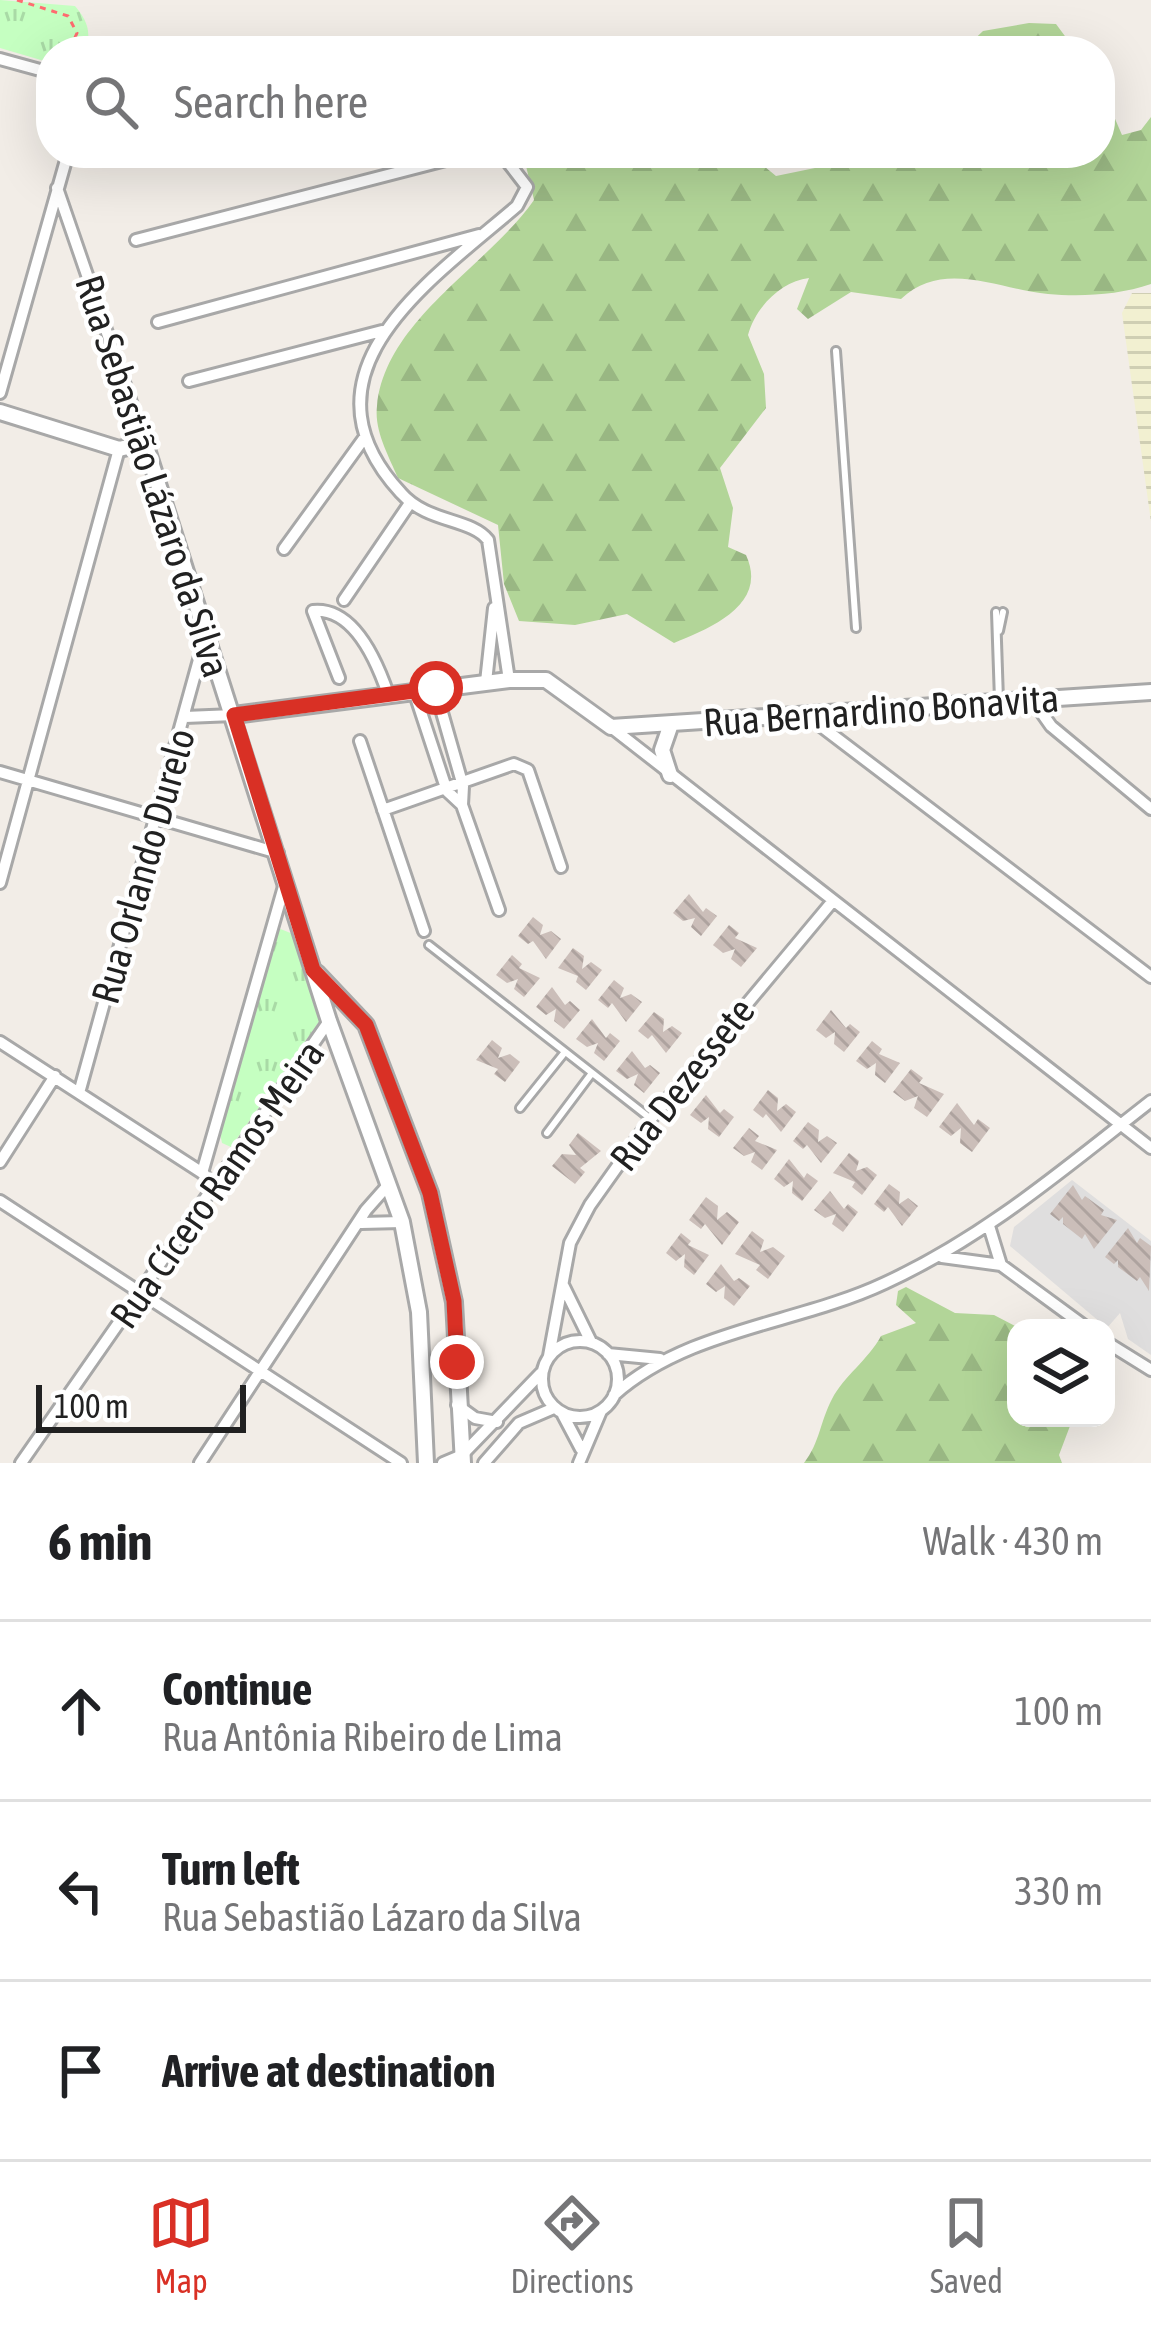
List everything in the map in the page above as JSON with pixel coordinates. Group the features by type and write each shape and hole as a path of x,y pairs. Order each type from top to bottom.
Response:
{"street":[{"path":"0,58 36,69"},
{"path":"0,393 64,168"},
{"path":"136,240 415,168"},
{"path":"509,680 488,540 481,531 435,520 410,503 374,458 360,407 364,366 382,332 517,206 527,188 514,168"},
{"name":"Rua Sebastião Lázaro da Silva","path":"58,188 234,715 329,1021 402,1222 419,1312 426,1463"},
{"path":"158,322 485,233"},
{"path":"189,381 382,332"},
{"path":"0,412 119,449 145,443"},
{"path":"284,548 365,437"},
{"path":"0,883 119,449"},
{"path":"344,600 410,503"},
{"path":"486,682 495,605"},
{"path":"339,678 313,611 328,611 351,626 377,662 388,694"},
{"name":"Rua Orlando Durelo","path":"79,1093 205,638"},
{"path":"185,717 234,715 486,682 546,680 1151,1148"},
{"path":"436,688 463,785 461,805"},
{"path":"414,691 447,790 461,805 499,910"},
{"name":"Rua Bernardino Bonavita","path":"611,728 1151,692"},
{"path":"1032,699 1051,726 1151,808"},
{"path":"809,717 1151,977"},
{"path":"670,775 662,750 671,724"},
{"path":"360,741 424,931"},
{"path":"383,810 514,764 528,770 561,867"},
{"path":"0,772 278,853"},
{"path":"202,1173 285,883"},
{"name":"Rua Dezessete","path":"550,1356 570,1243 590,1205 651,1119 832,902"},
{"name":"Rua Sebastião Lázaro da Silva","path":"313,970 366,1025 430,1193 454,1301 463,1459"},
{"name":"Rua Cícero Ramos Meira","path":"21,1463 329,1021"},
{"path":"0,1042 216,1183"},
{"path":"0,1162 55,1076"},
{"path":"579,1463 581,1449 614,1395 669,1358 878,1286 942,1257 1151,1101"},
{"path":"200,1463 389,1184"},
{"path":"0,1201 401,1463"},
{"path":"361,1223 402,1222"},
{"path":"989,1226 1001,1265"},
{"path":"942,1257 1001,1265 1075,1319"},
{"path":"562,1282 591,1342 608,1354 638,1360 669,1358"},
{"path":"443,1463 463,1459 550,1356 568,1343 591,1342"},
{"path":"1115,1348 1151,1370"},
{"path":"608,1354 617,1373 614,1395"},
{"path":"542,1371 543,1391 581,1449"},
{"path":"457,1405 475,1418 497,1422"},
{"path":"484,1463 519,1423 558,1410 582,1418 602,1411"}],"lane":[{"path":"836,351 856,628"},
{"path":"999,612 999,700"},
{"path":"429,945 651,1119"},
{"path":"520,1108 565,1052"},
{"path":"547,1132 592,1073"}],"path":[{"path":"17,0 68,16 76,36"}],"shaded area":[{"path":"1132,293 1151,293 1151,522 1122,313"},
{"path":"1072,1180 1151,1241 1151,1355 1128,1339 1120,1313 1115,1319 1096,1319 1010,1246 1014,1227"}],"green space":[{"path":"0,0 75,6 87,27 88,36 36,36 36,59 0,48"},
{"path":"1056,24 1065,36 978,36 983,31"},
{"path":"1151,117 1151,284 1074,295 953,279 917,287 901,299 851,292 808,319 797,309 809,278 779,290 757,315 748,335 764,374 766,408 720,468 733,508 728,547 746,555 751,573 743,601 719,622 674,643 627,614 575,625 519,621 504,584 498,525 398,478 383,443 377,406 384,375 398,347 418,320 534,200 527,168 766,168 776,176 815,168 1115,168 1115,119 1122,135 1141,130"},
{"path":"278,928 293,934 321,1019 231,1147 222,1143 219,1129 272,933"},
{"path":"906,1287 955,1313 994,1315 1007,1322 1007,1427 1070,1427 1059,1455 1062,1463 804,1463 843,1383 881,1336 916,1323 896,1305 898,1291"}],"building":[{"path":"689,894 703,912 706,908 717,916 701,936 691,927 695,918 683,921 673,913"},
{"path":"533,917 543,925 540,935 551,931 561,939 546,959 533,941 528,944 518,936"},
{"path":"729,925 739,933 735,938 757,948 741,967 731,959 735,949 723,953 713,945"},
{"path":"573,948 584,956 582,969 591,962 602,970 586,990 576,982 578,976 558,968"},
{"path":"512,955 522,964 519,968 540,978 524,997 514,989 518,979 507,983 496,975"},
{"path":"614,980 624,988 620,998 631,994 642,1002 626,1022 612,1003 608,1008 598,1000"},
{"path":"552,987 565,1005 570,1001 580,1010 564,1029 554,1021 556,1009 546,1015 536,1007"},
{"path":"831,1010 846,1028 850,1024 860,1032 844,1052 834,1044 835,1032 826,1038 816,1030"},
{"path":"654,1012 664,1019 663,1032 672,1026 682,1033 666,1053 652,1035 648,1039 638,1031"},
{"path":"592,1019 606,1038 610,1033 620,1041 604,1061 594,1053 598,1043 587,1047 576,1039"},
{"path":"492,1040 502,1048 498,1058 510,1054 520,1062 505,1082 494,1074 498,1069 476,1060"},
{"path":"872,1041 882,1049 879,1054 900,1063 885,1083 875,1075 876,1063 867,1069 856,1061"},
{"path":"632,1051 645,1068 650,1065 660,1073 644,1093 634,1085 638,1074 627,1079 616,1071"},
{"path":"911,1069 923,1078 919,1083 944,1094 927,1117 914,1108 918,1096 905,1101 893,1092"},
{"path":"768,1090 778,1098 777,1111 786,1104 796,1112 781,1132 766,1114 763,1118 753,1110"},
{"path":"706,1095 720,1113 724,1109 734,1117 719,1137 708,1129 709,1117 701,1123 690,1115"},
{"path":"957,1103 974,1125 978,1119 990,1128 972,1152 960,1143 961,1128 951,1136 939,1127"},
{"path":"808,1122 819,1130 818,1142 827,1136 837,1143 821,1163 807,1145 803,1149 793,1141"},
{"path":"749,1128 759,1136 755,1141 777,1150 762,1170 751,1162 755,1152 744,1156 733,1148"},
{"path":"578,1133 601,1151 580,1168 585,1172 575,1184 552,1166 562,1154 576,1155 569,1145"},
{"path":"849,1153 859,1161 856,1171 867,1167 877,1175 862,1195 852,1187 855,1182 833,1173"},
{"path":"789,1159 804,1178 807,1173 818,1181 802,1201 792,1193 793,1181 784,1187 774,1179"},
{"path":"889,1184 900,1192 899,1204 908,1198 918,1206 902,1226 888,1207 884,1212 874,1204"},
{"path":"1073,1185 1082,1200 1085,1196 1104,1210 1101,1215 1117,1220 1094,1249 1085,1234 1082,1239 1063,1224 1063,1217 1059,1221 1050,1214"},
{"path":"830,1191 844,1209 848,1204 858,1212 843,1232 832,1224 836,1214 825,1218 814,1210"},
{"path":"706,1197 718,1206 717,1220 727,1212 739,1222 722,1245 705,1224 701,1229 689,1220"},
{"path":"1128,1228 1137,1243 1140,1238 1151,1246 1149,1291 1140,1277 1137,1281 1118,1267 1118,1260 1114,1264 1105,1257"},
{"path":"752,1231 764,1240 760,1252 773,1247 785,1256 768,1279 756,1270 760,1265 735,1254"},
{"path":"681,1233 691,1241 688,1245 709,1255 694,1275 684,1267 685,1254 676,1261 666,1253"},
{"path":"721,1264 734,1281 739,1278 750,1286 734,1306 724,1298 725,1286 716,1292 706,1284"}],"route":[{"path":"436,688 234,715 313,970 366,1025 430,1193 454,1301 457,1362"}]}
